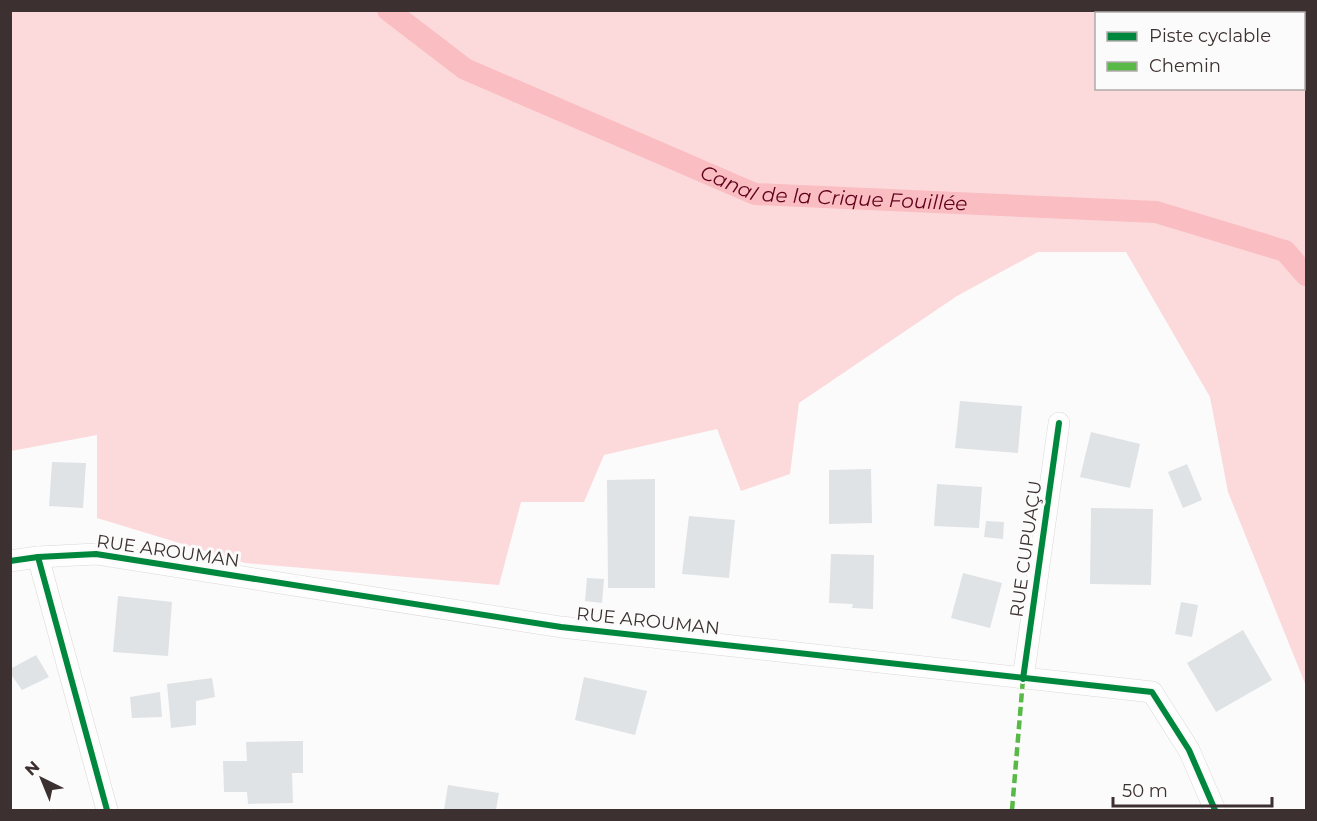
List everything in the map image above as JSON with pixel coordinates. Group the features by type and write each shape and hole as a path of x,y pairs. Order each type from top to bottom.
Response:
{"street":[{"name":"RUE CUPUAÇU","path":"1023,679 1059,423"},
{"name":"RUE AROUMAN","path":"10,561 96,554 561,627 1152,692 1189,750 1215,810"},
{"path":"38,557 107,810"}],"shaded area":[{"path":"11,10 1306,11 1306,686 1228,492 1210,397 1126,252 1038,252 957,296 799,403 790,474 741,491 717,429 604,455 584,502 521,502 499,585 245,563 97,518 97,435 11,451"}],"building":[{"path":"960,401 1022,406 1018,453 955,448"},
{"path":"1091,432 1140,444 1130,488 1080,477"},
{"path":"52,462 86,463 83,508 49,506"},
{"path":"1187,464 1202,500 1183,508 1168,472"},
{"path":"871,469 872,523 829,524 829,470"},
{"path":"655,479 655,588 608,588 607,480"},
{"path":"937,484 982,487 979,528 934,526"},
{"path":"1091,508 1153,509 1151,585 1090,584"},
{"path":"689,516 735,520 729,578 682,574"},
{"path":"986,521 1004,522 1003,539 984,537"},
{"path":"831,554 874,555 873,609 852,608 853,604 829,603"},
{"path":"963,573 1002,583 990,628 951,618"},
{"path":"587,578 604,579 602,603 585,601"},
{"path":"118,596 172,602 168,656 113,652"},
{"path":"1181,602 1198,605 1192,637 1175,634"},
{"path":"1243,630 1272,680 1216,712 1187,663"},
{"path":"36,655 49,677 22,690 10,673 10,669"},
{"path":"584,677 647,691 635,735 575,720"},
{"path":"212,678 215,697 196,701 196,725 171,728 167,684"},
{"path":"160,692 162,717 132,718 130,697"},
{"path":"303,741 303,773 292,773 293,803 248,804 247,792 224,792 223,761 247,761 246,742"},
{"path":"448,785 499,793 496,810 444,810"}],"waterway":[{"name":"Canal de la Crique Fouillée","path":"388,10 465,69 755,194 1156,212 1285,251 1306,275"}],"marked path":[{"path":"1012,810 1023,679"}],"cycle path":[{"path":"1023,679 1059,423"},
{"path":"10,561 96,554 561,627 1152,692 1189,750 1215,810"},
{"path":"38,557 107,810"}]}
